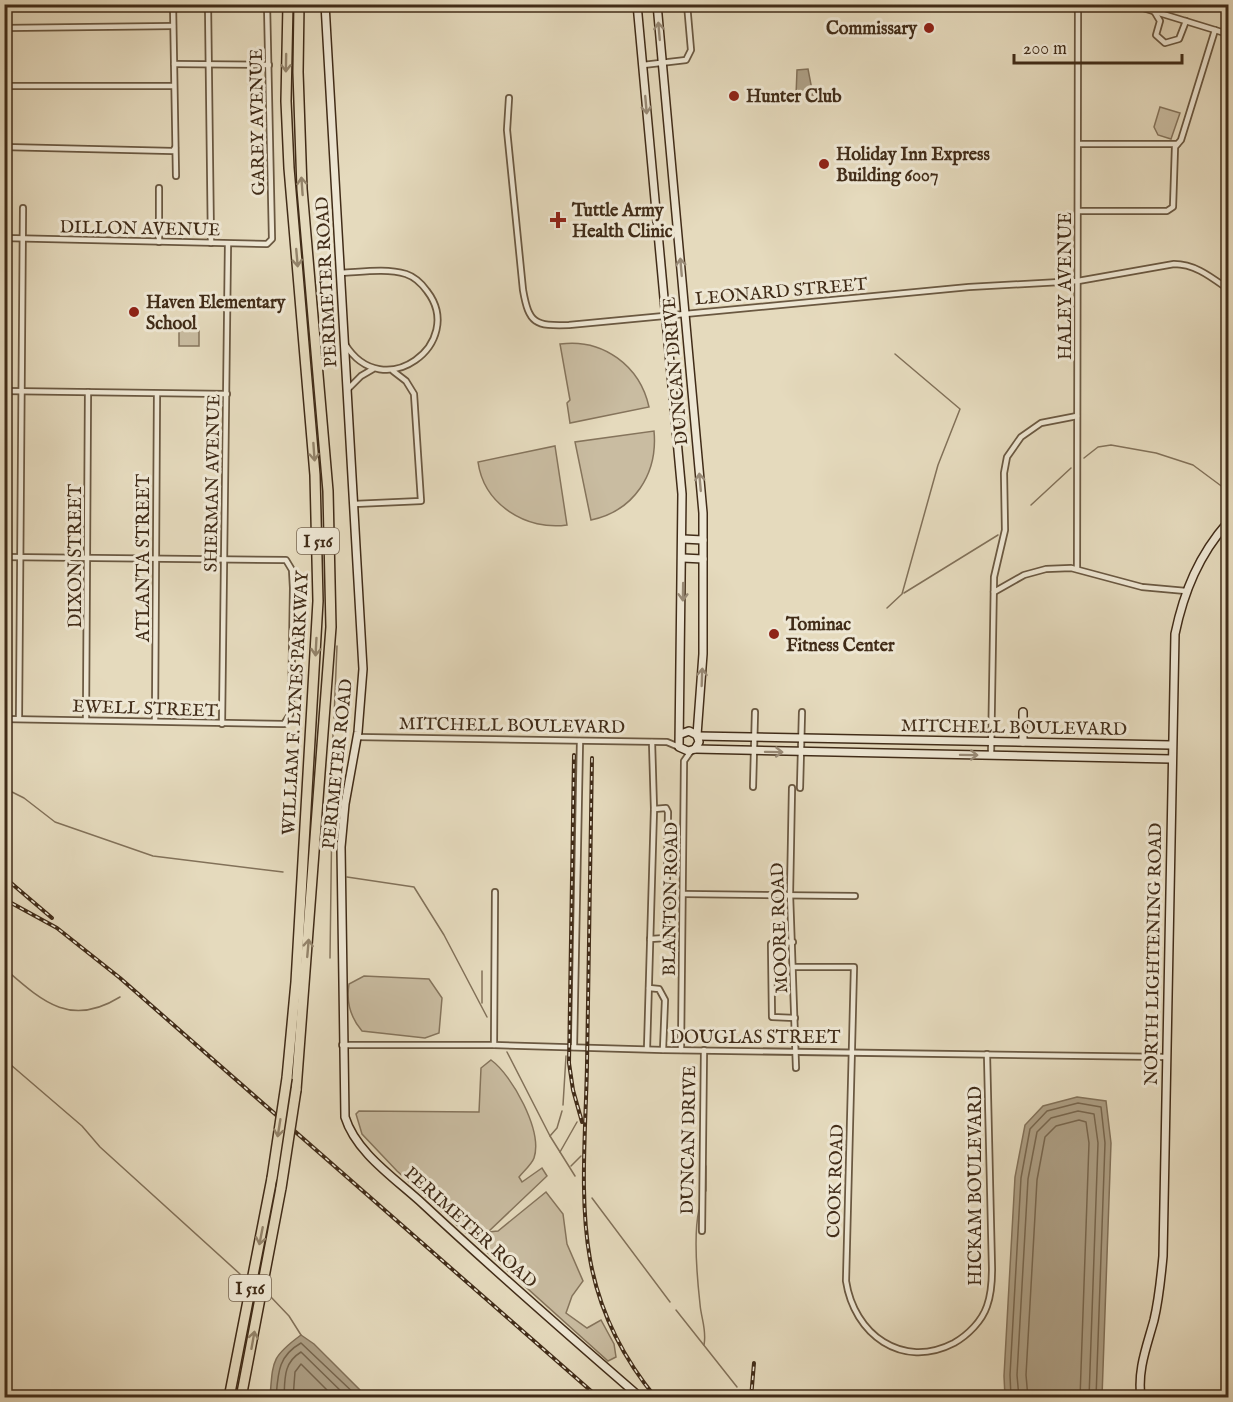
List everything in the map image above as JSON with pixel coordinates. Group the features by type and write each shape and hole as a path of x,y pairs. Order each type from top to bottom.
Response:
{"highway":[{"name":"WILLIAM F. LYNES PARKWAY","path":"229,1398 272,1178 287,1078 299,939 318,601 315,475 289,168 286,100 288,4"},
{"name":"WILLIAM F. LYNES PARKWAY","path":"242,1398 281,1188 296,1090 322,764 331,593 328,491 301,167 299,4"}],"street":[{"path":"174,4 173,86 176,176"},
{"path":"208,4 212,243"},
{"name":"GAREY AVENUE","path":"267,4 272,239"},
{"name":"PERIMETER ROAD","path":"325,4 363,669 357,736 342,836 342,1045 345,1117 356,1140 463,1241 641,1398"},
{"name":"DUNCAN DRIVE","path":"637,4 677,428 683,539 680,735"},
{"name":"DUNCAN DRIVE","path":"657,4 703,513 700,718 697,736"},
{"path":"643,65 686,60 691,50 687,4"},
{"name":"HALEY AVENUE","path":"1077,568 1078,4"},
{"path":"1130,4 1228,34"},
{"path":"1156,4 1154,11 1160,21 1156,35 1165,44 1179,39 1186,21"},
{"path":"4,28 173,26"},
{"path":"1078,211 1171,210 1175,203 1177,144 1181,140 1215,30"},
{"path":"174,64 269,65"},
{"path":"4,86 173,86"},
{"name":"LEONARD STREET","path":"509,98 507,130 523,290 526,307 533,320 541,325 568,325 969,287 1078,281 1183,264 1198,269 1228,289"},
{"path":"1079,144 1177,144"},
{"path":"4,147 173,151 175,148"},
{"path":"159,188 159,242"},
{"path":"19,718 22,208"},
{"name":"DILLON AVENUE","path":"4,238 228,244 267,244 272,239"},
{"name":"SHERMAN AVENUE","path":"222,724 228,244"},
{"path":"341,273 382,271 408,275 418,280 431,297 437,324 435,338 423,355 412,363 393,371 374,369 353,355 345,344"},
{"path":"346,392 353,382 374,369"},
{"path":"354,504 421,501 414,394 406,381 393,371"},
{"path":"4,391 157,395 226,394"},
{"name":"DIXON STREET","path":"86,720 89,558 88,392"},
{"name":"ATLANTA STREET","path":"155,721 157,395"},
{"path":"991,755 994,577 1005,530 1004,473 1007,457 1021,436 1041,423 1077,416"},
{"name":"NORTH LIGHTENING ROAD","path":"1141,1398 1139,1385 1143,1356 1154,1320 1161,1278 1175,634 1186,591 1195,570 1228,522"},
{"path":"683,539 703,540"},
{"path":"4,557 224,560"},
{"path":"683,558 703,559"},
{"name":"EWELL STREET","path":"4,718 284,724 291,713 292,570 286,560 224,560"},
{"path":"994,592 1024,575 1046,569 1077,568 1142,587 1186,591"},
{"path":"753,786 755,712"},
{"path":"800,788 802,712"},
{"path":"1023,712 1023,742"},
{"path":"700,718 705,733 710,736"},
{"path":"684,761 693,750 699,742 697,736 689,731 680,735 680,748 693,750"},
{"name":"MITCHELL BOULEVARD","path":"667,742 680,735"},
{"name":"MITCHELL BOULEVARD","path":"357,736 667,742 680,748"},
{"name":"MITCHELL BOULEVARD","path":"697,736 1171,745"},
{"path":"856,740 856,752"},
{"path":"573,1047 580,741"},
{"path":"647,1049 654,809 652,742"},
{"path":"1116,744 1116,758"},
{"name":"BLANTON ROAD","path":"680,748 684,761 681,1050"},
{"name":"MITCHELL BOULEVARD","path":"693,750 1171,759"},
{"name":"MOORE ROAD","path":"792,788 790,894 796,1068"},
{"path":"650,939 666,938 668,812 666,808 654,809"},
{"path":"494,1044 495,892"},
{"path":"684,894 855,896"},
{"path":"792,942 771,944 772,1017 795,1018"},
{"name":"COOK ROAD","path":"794,967 854,967 846,1275 849,1296 860,1320 877,1338 896,1348 922,1352"},
{"path":"649,988 659,989 665,1000 663,1050"},
{"name":"DOUGLAS STREET","path":"342,1045 494,1044 663,1050 1167,1057"},
{"name":"DUNCAN DRIVE","path":"702,1231 704,1050"},
{"name":"HICKAM BOULEVARD","path":"922,1352 941,1349 960,1340 977,1324 988,1304 992,1269 987,1054"},
{"path":"4,1395 48,1397"}],"shaded area":[{"path":"1160,107 1180,113 1171,139 1158,135 1154,127"},
{"path":"179,330 199,330 199,346 179,346"},
{"path":"576,343 591,346 605,350 617,358 637,379 649,407 570,423 567,403 570,400 560,344"},
{"path":"654,431 652,462 640,488 620,508 591,520 575,442"},
{"path":"555,446 567,525 552,526 523,519 498,502 482,477 478,462"},
{"path":"364,976 429,979 442,998 439,1033 425,1038 362,1031 352,1015 348,991 349,984"},
{"path":"491,1060 516,1090 524,1104 534,1133 536,1147 534,1158 519,1177 522,1182 542,1168 547,1176 488,1232 498,1231 546,1192 563,1214 567,1244 583,1281 572,1296 566,1313 587,1328 601,1320 614,1344 616,1357 608,1361 397,1171 362,1134 356,1114 359,1111 479,1112 481,1068"}],"water":[{"path":"808,69 813,95 796,96 797,70"},
{"path":"1077,1097 1106,1101 1111,1143 1102,1397 1005,1397 1004,1376 1015,1177 1025,1125 1043,1106"},
{"path":"301,1335 314,1344 367,1397 270,1397 275,1361 284,1349"}],"waterway":[{"path":"887,608 902,594 938,465 960,409 895,354"},
{"path":"1084,458 1098,447 1111,445 1156,453 1193,465 1228,491"},
{"path":"1031,505 1071,468"},
{"path":"904,593 998,535"},
{"path":"334,718 337,646"},
{"path":"330,958 333,733"},
{"path":"4,788 24,798 55,822 153,856 283,872"},
{"path":"347,877 414,887 444,935 487,1017"},
{"path":"4,968 31,991 58,1007 86,1010 102,1006 120,997"},
{"path":"482,971 482,1003"},
{"path":"507,1052 550,1136 575,1176"},
{"path":"563,1105 566,1056"},
{"path":"4,1059 82,1126 100,1147 240,1274"},
{"path":"550,1136 557,1128 562,1111"},
{"path":"560,1152 577,1122"},
{"path":"571,1166 581,1156"},
{"path":"706,1166 706,1191"},
{"path":"592,1198 670,1302"},
{"path":"699,1210 696,1257 705,1334 704,1345"},
{"path":"270,1296 289,1316 301,1335"},
{"path":"676,1310 737,1387"}],"railway":[{"path":"574,755 569,1063 573,1090 582,1122"},
{"path":"592,758 584,1162 587,1236 594,1278 606,1315 633,1367 656,1398"},
{"path":"4,877 52,918"},
{"path":"4,899 57,928 120,978 599,1398"},
{"path":"751,1398 754,1363"}],"place":[{"name":"Commissary","path":"929,28"},
{"name":"Hunter Club","path":"734,96"},
{"name":"Holiday Inn Express Building 6007","path":"824,164"},
{"name":"Tuttle Army Health Clinic","path":"558,220"},
{"name":"Haven Elementary School","path":"134,312"},
{"name":"Tominac Fitness Center","path":"774,634"}]}
